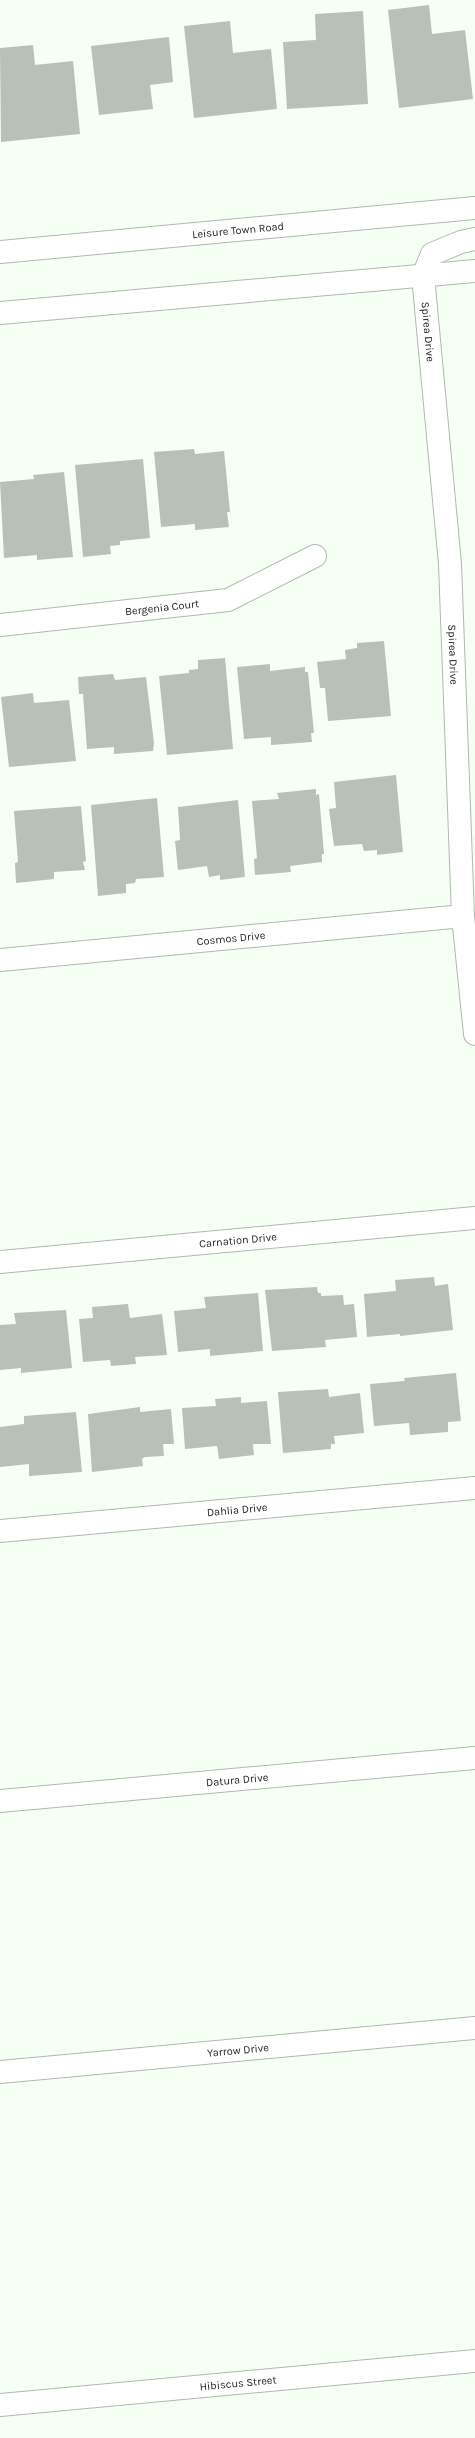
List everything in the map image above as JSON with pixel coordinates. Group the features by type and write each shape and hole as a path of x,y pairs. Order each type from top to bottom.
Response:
{"street":[{"name":"Leisure Town Road","path":"0,252 475,208"},
{"path":"422,276 432,254 461,242 475,239"},
{"path":"0,313 475,271"},
{"name":"Spirea Drive","path":"422,276 450,564 463,916 475,1034"},
{"name":"Bergenia Court","path":"0,625 228,600 315,556"},
{"name":"Cosmos Drive","path":"0,960 463,916"},
{"name":"Carnation Drive","path":"0,1262 475,1218"},
{"name":"Dahlia Drive","path":"0,1531 475,1488"},
{"name":"Datura Drive","path":"0,1801 475,1758"},
{"name":"Yarrow Drive","path":"0,2072 475,2028"},
{"name":"Hibiscus Street","path":"0,2405 475,2361"}],"building":[{"path":"429,5 432,34 465,30 473,99 399,108 388,10"},
{"path":"363,11 368,104 287,109 283,42 316,40 315,14"},
{"path":"230,21 233,53 271,49 277,109 194,118 184,26"},
{"path":"169,37 173,82 150,85 153,109 99,115 91,46"},
{"path":"33,45 35,65 73,61 80,134 1,142 0,48"},
{"path":"194,449 195,454 224,451 230,512 227,512 229,527 195,530 195,524 161,527 154,452"},
{"path":"143,459 150,538 120,541 120,545 110,546 111,554 83,557 75,465"},
{"path":"64,472 73,557 37,560 37,555 4,558 0,482 34,479 33,475"},
{"path":"384,641 391,716 328,721 325,688 320,688 317,662 346,659 345,650 357,648 357,643"},
{"path":"225,658 233,749 167,755 159,676 189,673 189,670 198,669 198,660"},
{"path":"270,664 270,671 305,667 305,672 308,672 314,733 311,733 312,742 271,745 271,737 244,739 237,667"},
{"path":"113,674 115,680 146,677 154,743 153,751 114,754 114,747 87,749 83,694 79,694 78,677"},
{"path":"33,693 34,703 69,700 76,761 9,767 1,697"},
{"path":"396,775 403,852 377,855 377,850 364,851 362,844 334,846 329,809 336,808 334,782"},
{"path":"316,789 316,795 319,794 324,854 322,854 322,862 290,866 291,872 255,875 254,859 257,858 252,801 279,799 277,793"},
{"path":"157,798 164,877 136,879 135,883 126,884 126,893 98,896 91,805"},
{"path":"238,800 245,877 220,880 220,875 209,877 207,866 178,870 175,841 180,840 178,807"},
{"path":"81,806 86,861 83,862 85,870 54,872 54,879 16,883 15,863 18,862 14,811"},
{"path":"434,1277 435,1286 448,1284 453,1330 400,1336 400,1334 367,1337 364,1294 396,1291 395,1280"},
{"path":"317,1287 318,1293 321,1293 321,1296 343,1295 344,1305 354,1304 357,1337 325,1340 326,1347 272,1351 265,1290"},
{"path":"258,1293 263,1351 210,1356 210,1349 178,1352 174,1311 206,1308 204,1297"},
{"path":"128,1304 130,1318 162,1314 167,1355 135,1357 136,1364 111,1366 110,1360 83,1362 79,1319 93,1318 92,1307"},
{"path":"66,1310 72,1368 21,1373 21,1368 0,1370 0,1325 16,1324 14,1313"},
{"path":"456,1373 461,1421 448,1422 448,1432 410,1435 409,1423 374,1426 370,1384 405,1381 404,1378"},
{"path":"328,1389 329,1397 360,1393 364,1433 334,1436 335,1444 331,1444 331,1449 283,1453 278,1392"},
{"path":"241,1397 241,1403 267,1401 271,1444 253,1444 254,1455 219,1459 217,1446 185,1449 182,1408 216,1406 215,1399"},
{"path":"140,1407 140,1412 171,1409 174,1444 163,1444 164,1456 145,1457 142,1459 143,1466 92,1472 88,1414"},
{"path":"76,1412 82,1472 29,1476 29,1464 0,1467 0,1427 24,1424 24,1416"}]}
